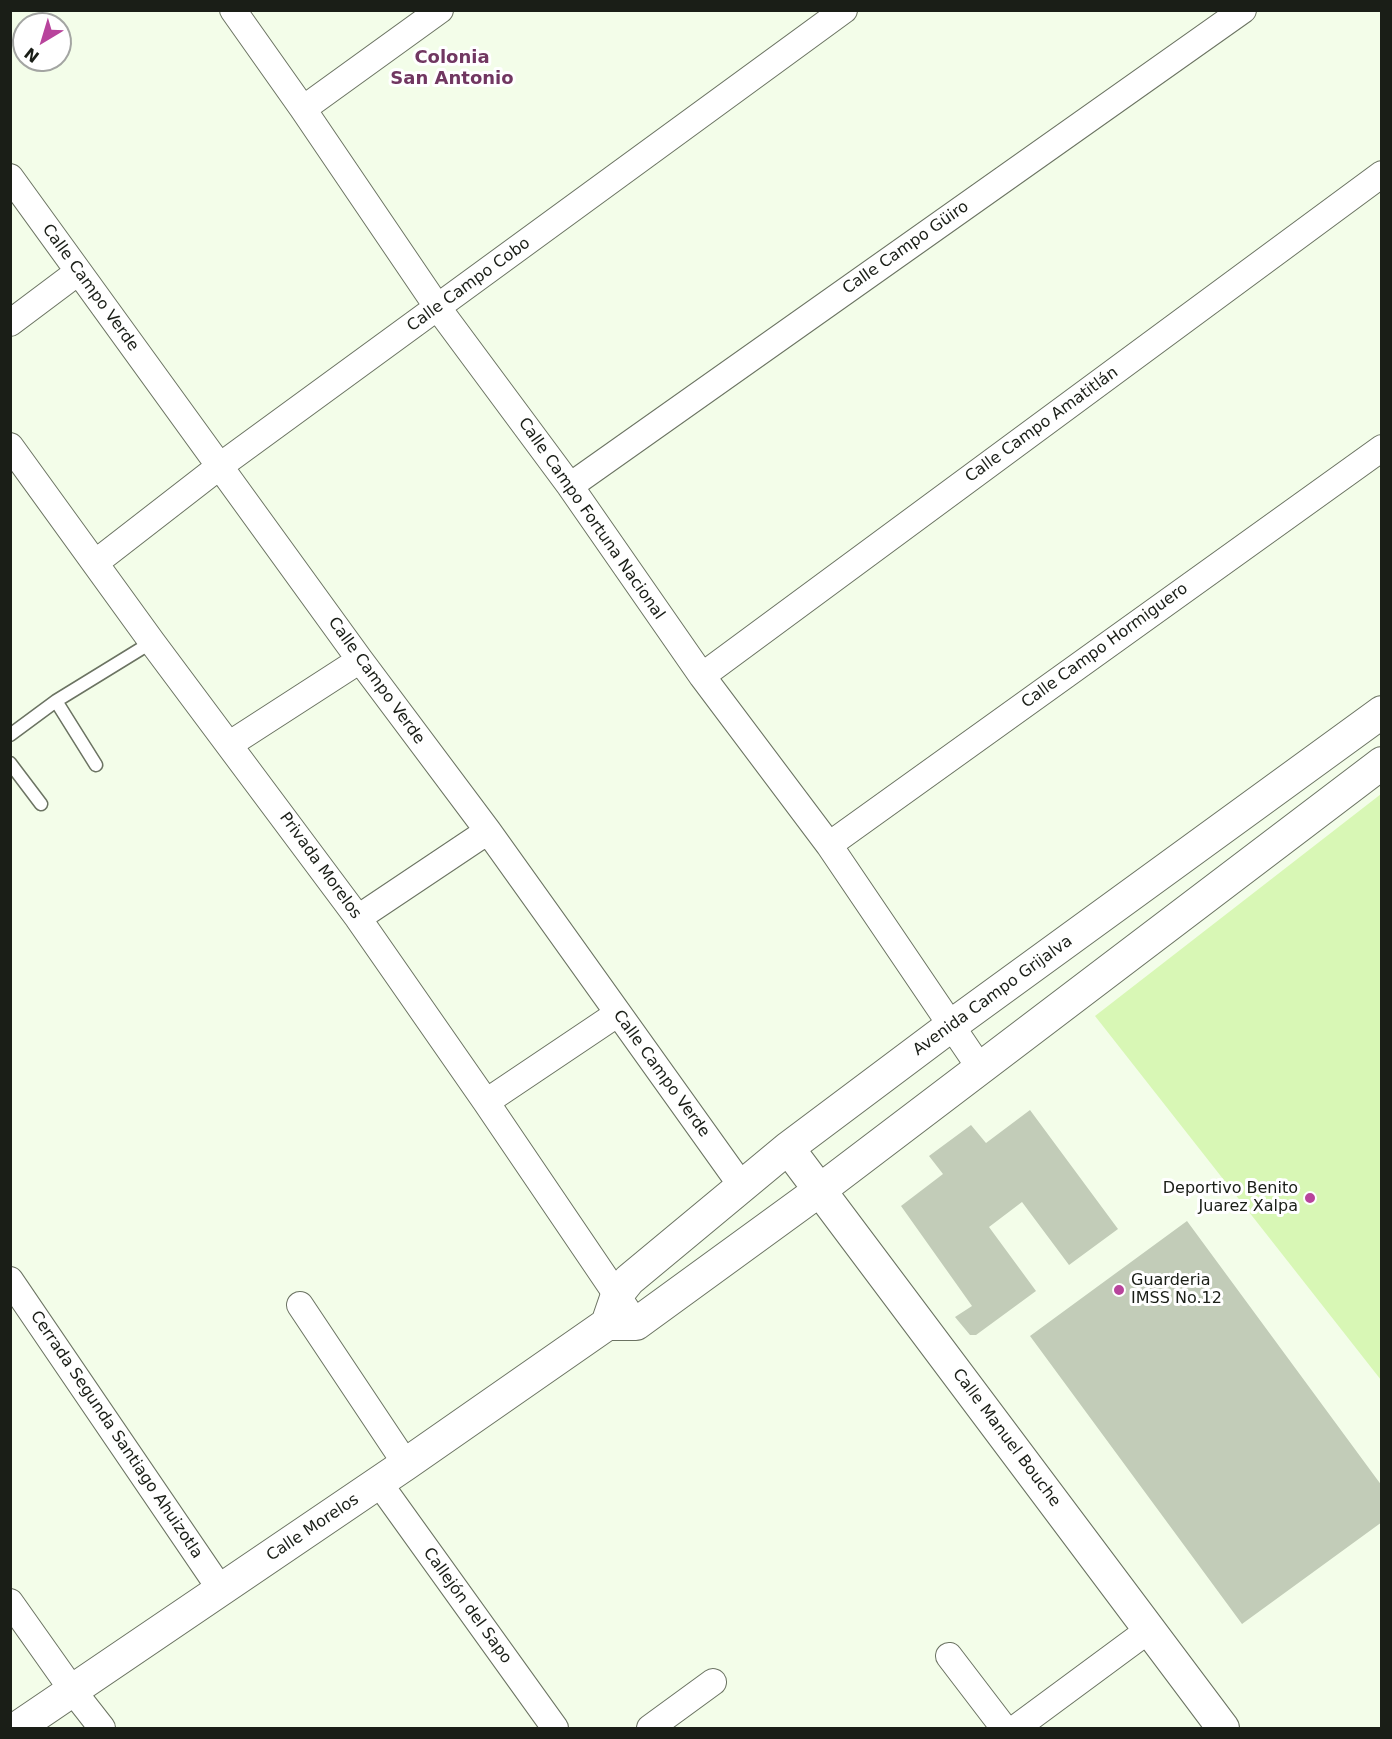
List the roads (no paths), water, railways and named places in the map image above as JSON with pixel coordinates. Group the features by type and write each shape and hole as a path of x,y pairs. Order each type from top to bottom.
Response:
{"street":[{"name":"Calle Campo Fortuna Nacional","path":"233,10 438,308 570,486 702,676 829,845 980,1068"},
{"path":"303,110 440,10"},
{"name":"Calle Campo Cobo","path":"95,563 220,466 844,10"},
{"name":"Calle Campo Güiro","path":"570,486 1243,10"},
{"name":"Calle Campo Amatitlán","path":"702,676 1382,174"},
{"name":"Calle Campo Verde","path":"10,177 360,660 488,831 741,1185"},
{"path":"10,322 78,272"},
{"name":"Privada Morelos","path":"10,446 152,642 358,918 617,1295"},
{"name":"Calle Campo Hormiguero","path":"829,845 1382,448"},
{"path":"230,744 360,660"},
{"name":"Avenida Campo Grijalva","path":"617,1295 629,1280 788,1148 951,1025 1382,712"},
{"path":"617,1295 621,1324 820,1190 1382,763"},
{"path":"358,918 488,831"},
{"path":"486,1102 617,1014"},
{"name":"Calle Manuel Bouche","path":"788,1148 1223,1728"},
{"name":"Cerrada Segunda Santiago Ahuizotla","path":"10,1280 221,1590"},
{"path":"300,1305 406,1464"},
{"name":"Calle Morelos","path":"17,1728 406,1464 621,1324"},
{"name":"Callejón del Sapo","path":"379,1483 555,1728"},
{"path":"10,1602 102,1728"},
{"path":"1016,1728 1150,1629"},
{"path":"949,1656 1004,1728"},
{"path":"650,1728 713,1682"}],"lane":[{"path":"10,735 56,702 152,642"},
{"path":"56,702 96,765"},
{"path":"10,763 41,804"}],"place":[{"name":"Deportivo Benito Juarez Xalpa","path":"1310,1198"},
{"name":"Guarderia IMSS No.12","path":"1119,1290"}],"district":[{"name":"Colonia San Antonio","path":"452,68"}]}
